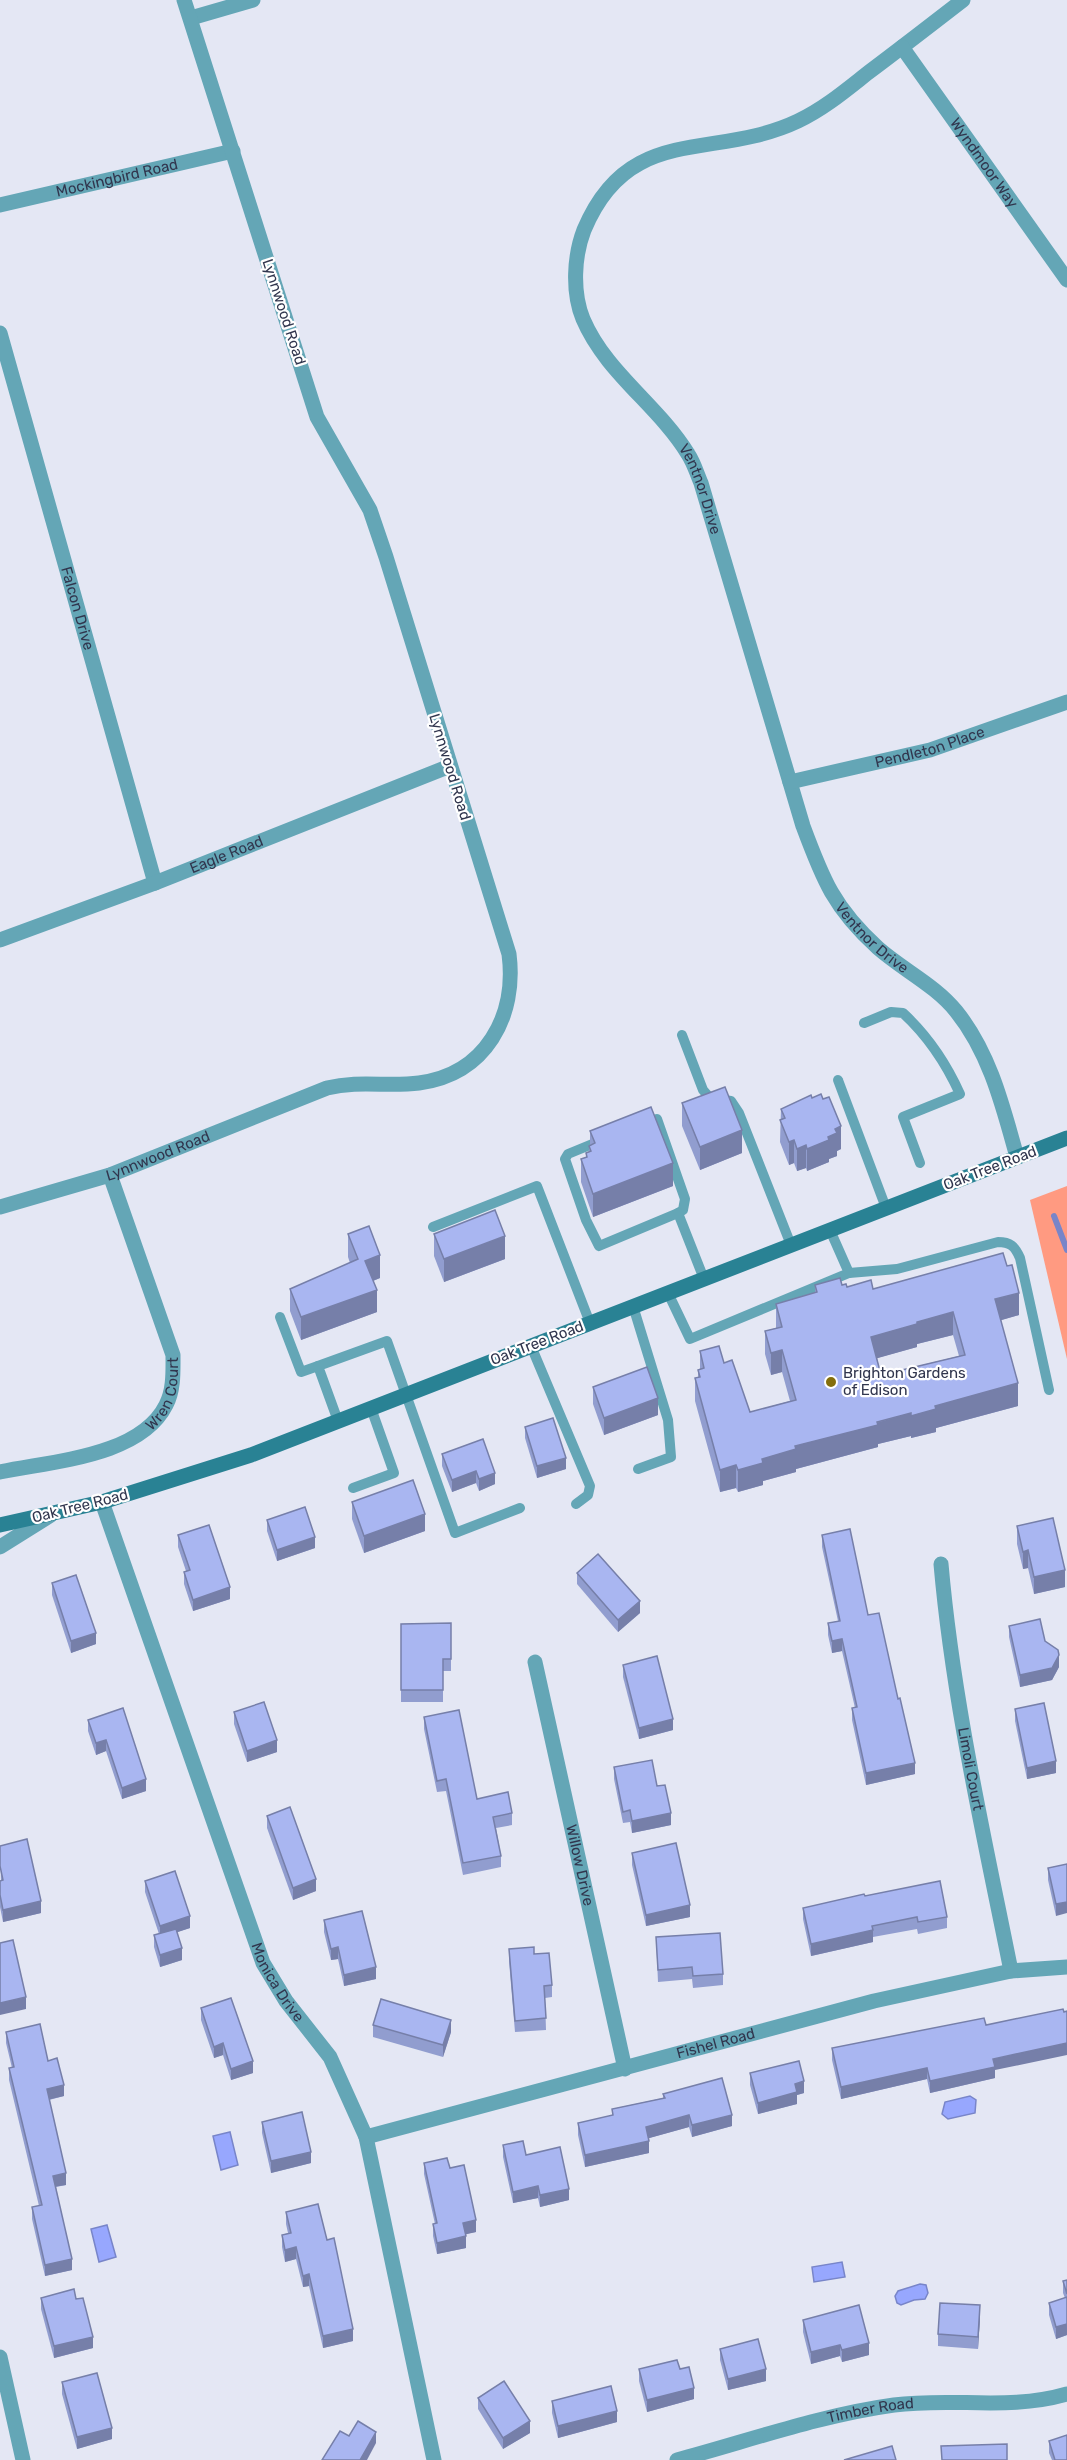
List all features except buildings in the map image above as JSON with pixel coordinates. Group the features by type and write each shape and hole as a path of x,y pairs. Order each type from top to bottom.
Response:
{"main road":[{"name":"Oak Tree Road","path":"0,1525 102,1502 251,1455 1067,1138"}],"street":[{"name":"Lynnwood Road","path":"0,1207 110,1175 327,1088 358,1082 419,1083 441,1078 461,1068 478,1055 493,1038 510,998 512,976 509,954 370,510 317,417 184,0"},
{"path":"190,18 253,0"},
{"name":"Ventnor Drive","path":"963,0 842,94 799,120 751,138 675,148 649,158 626,172 606,191 591,213 581,238 576,265 577,292 582,316 597,347 689,455 700,483 790,782 822,878 840,910 879,949 915,975 955,1010 976,1041 996,1085 1017,1157"},
{"name":"Wyndmoor Way","path":"902,47 1067,280"},
{"name":"Mockingbird Road","path":"0,205 232,151"},
{"name":"Falcon Drive","path":"0,333 154,883"},
{"name":"Pendleton Place","path":"790,782 930,750 1067,702"},
{"name":"Eagle Road","path":"0,940 154,883 450,766"},
{"name":"Wren Court","path":"0,1472 108,1449 132,1440 155,1421 167,1403 172,1383 173,1354 110,1175"},
{"name":"Monica Drive","path":"102,1502 263,1963 286,2001 330,2057 366,2137 434,2460"},
{"path":"0,1547 52,1514"},
{"name":"Limoli Court","path":"940,1564 947,1638 963,1732 1011,1971"},
{"name":"Willow Drive","path":"535,1662 625,2069"},
{"name":"Fishel Road","path":"366,2137 874,2001 1011,1971 1067,1967"},
{"path":"0,2356 23,2460"},
{"name":"Timber Road","path":"677,2460 849,2414 896,2405 951,2403 994,2405 1027,2402 1067,2394"}],"lane":[{"path":"864,1023 891,1012 903,1013 930,1040 948,1068 960,1094 903,1117 920,1163"},
{"path":"682,1035 703,1090 710,1098 731,1101 739,1113 791,1245"},
{"path":"838,1080 886,1208"},
{"path":"612,1136 568,1154 565,1159 586,1220 599,1246 683,1210 685,1199 657,1119 634,1127"},
{"path":"433,1227 537,1186 590,1323"},
{"path":"678,1213 704,1279"},
{"path":"830,1230 849,1273"},
{"path":"668,1293 690,1339 849,1273 897,1269 998,1242 1007,1242 1015,1248 1020,1258 1049,1390"},
{"path":"633,1306 668,1420 671,1457 638,1469"},
{"path":"280,1317 301,1372 387,1341 455,1533 520,1508"},
{"path":"531,1346 590,1486 588,1495 576,1504"},
{"path":"318,1366 338,1421"},
{"path":"353,1488 394,1473 371,1408"}],"shaded area":[{"path":"1067,1186 1067,1359 1030,1200"}],"water":[{"path":"970,2096 976,2100 975,2113 948,2119 942,2114 945,2102"},
{"path":"230,2132 238,2165 221,2170 213,2136"},
{"path":"107,2225 116,2257 99,2262 91,2229"},
{"path":"842,2262 845,2277 814,2282 812,2267"},
{"path":"920,2284 926,2285 928,2293 925,2299 901,2305 897,2303 895,2296 898,2291"}],"waterway":[{"path":"1054,1216 1067,1250"}],"place":[{"name":"Brighton Gardens of Edison","path":"831,1382"}]}
